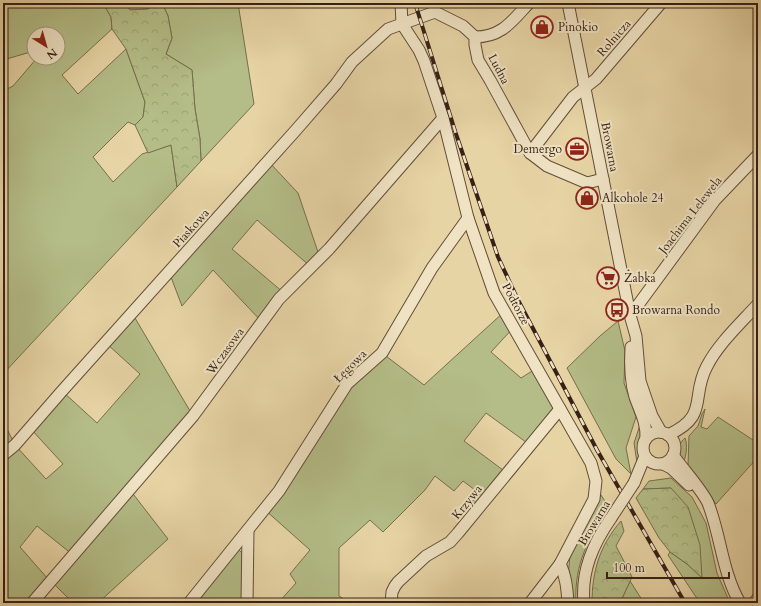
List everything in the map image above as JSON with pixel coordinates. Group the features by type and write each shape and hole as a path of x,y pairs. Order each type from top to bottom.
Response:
{"street":[{"name":"Podtorze","path":"400,3 402,24 420,50 443,118 468,218 494,293 591,463 596,481 594,499 560,564 530,603"},
{"path":"402,24 434,8 464,26 475,37 486,37 498,33 507,26 529,3"},
{"name":"Browarna","path":"568,3 636,336 640,381 649,410 668,437"},
{"name":"Rolnicza","path":"585,88 596,79 661,3"},
{"name":"Piaskowa","path":"3,455 15,445 296,130 336,84 352,62 388,29 402,24"},
{"name":"Ludna","path":"475,37 478,60 530,152 547,166 587,183 603,179"},
{"path":"530,152 573,97 585,88"},
{"name":"Wczasowa","path":"32,603 193,416 279,299 329,249 443,118"},
{"name":"Joachima Lelewela","path":"631,316 715,200 758,155"},
{"name":"Łęgowa","path":"189,603 279,491 347,384 382,353 432,268 468,218"},
{"path":"711,512 689,486 671,468 653,461 643,447 646,439 652,433 668,437 690,431 697,421 702,400 702,378 706,367 722,344 758,304"},
{"name":"Browarna","path":"631,316 630,362 632,384 646,427 646,439"},
{"name":"Krzywa","path":"391,603 395,586 426,556 442,548 458,533 560,409"},
{"path":"653,461 670,460 673,456 675,450 668,437"},
{"path":"673,456 707,501 716,526 724,566 740,603"},
{"name":"Browarna","path":"584,603 583,589 587,565 596,542 634,483 653,461"},
{"path":"247,603 248,530"},
{"path":"560,564 564,570 568,603"},
{"path":"754,603 758,598"}],"green space":[{"path":"3,3 103,3 111,17 112,29 62,75 78,94 126,49 145,102 143,117 135,125 128,122 93,157 113,182 142,154 171,145 177,187 3,374 3,91 13,86 30,66 66,66 66,26 26,26 26,53 3,60"},
{"path":"103,3 125,3 130,10 148,9 156,3 162,3 168,16 172,38 166,54 192,70 201,161 177,187 171,145 148,153 135,125 143,117 145,102 126,49 112,29 111,17"},
{"path":"125,3 146,3 148,9 130,10"},
{"path":"162,3 238,3 254,104 201,161 192,70 166,54 172,38 168,16"},
{"path":"268,161 298,193 320,258 311,267 257,220 232,249 284,293 262,322 213,270 182,306 169,272"},
{"path":"505,311 514,327 491,352 521,378 537,368 560,409 530,445 486,413 464,441 507,473 477,509 470,504 479,493 463,481 454,491 435,476 425,490 383,532 370,520 339,548 339,596 350,603 278,603 296,583 290,574 310,550 264,509 347,384 382,353 424,385"},
{"path":"132,313 193,416 130,490 168,539 98,603 73,603 54,584 73,555 37,526 20,547 48,579 36,603 3,603 3,421 15,445 46,479 63,464 30,428 62,391 97,423 140,374 106,343"},
{"path":"618,321 625,351 624,383 636,417 626,448 631,474 616,459 567,368"},
{"path":"705,409 701,427 707,429 718,417 753,440 758,435 758,457 716,504 688,466 689,436 698,426"},
{"path":"640,425 643,435 639,444 640,456 637,463 634,443"},
{"path":"685,438 686,451 683,464 680,457 679,447"},
{"path":"671,478 692,497 706,523 717,573 730,603 700,603 668,555 670,552 702,577 671,488 643,489 649,481"},
{"path":"671,488 688,507 700,545 702,578 687,564 670,552 659,538 636,498 643,489"},
{"path":"601,495 608,506 584,552 577,576 576,603 572,603 568,576 570,556"},
{"path":"621,521 624,531 616,546 632,577 620,603 592,603 592,591 599,559 608,539"},
{"path":"235,546 247,558 247,603 189,603"},
{"path":"630,581 644,603 620,603"}],"railway":[{"path":"415,3 456,134 498,257 518,300 597,450 685,603"}],"place":[{"name":"Pinokio","path":"542,27"},
{"name":"Demergo","path":"577,149"},
{"name":"Alkohole 24","path":"587,198"},
{"name":"Żabka","path":"608,278"},
{"name":"Browarna Rondo","path":"617,310"}]}
